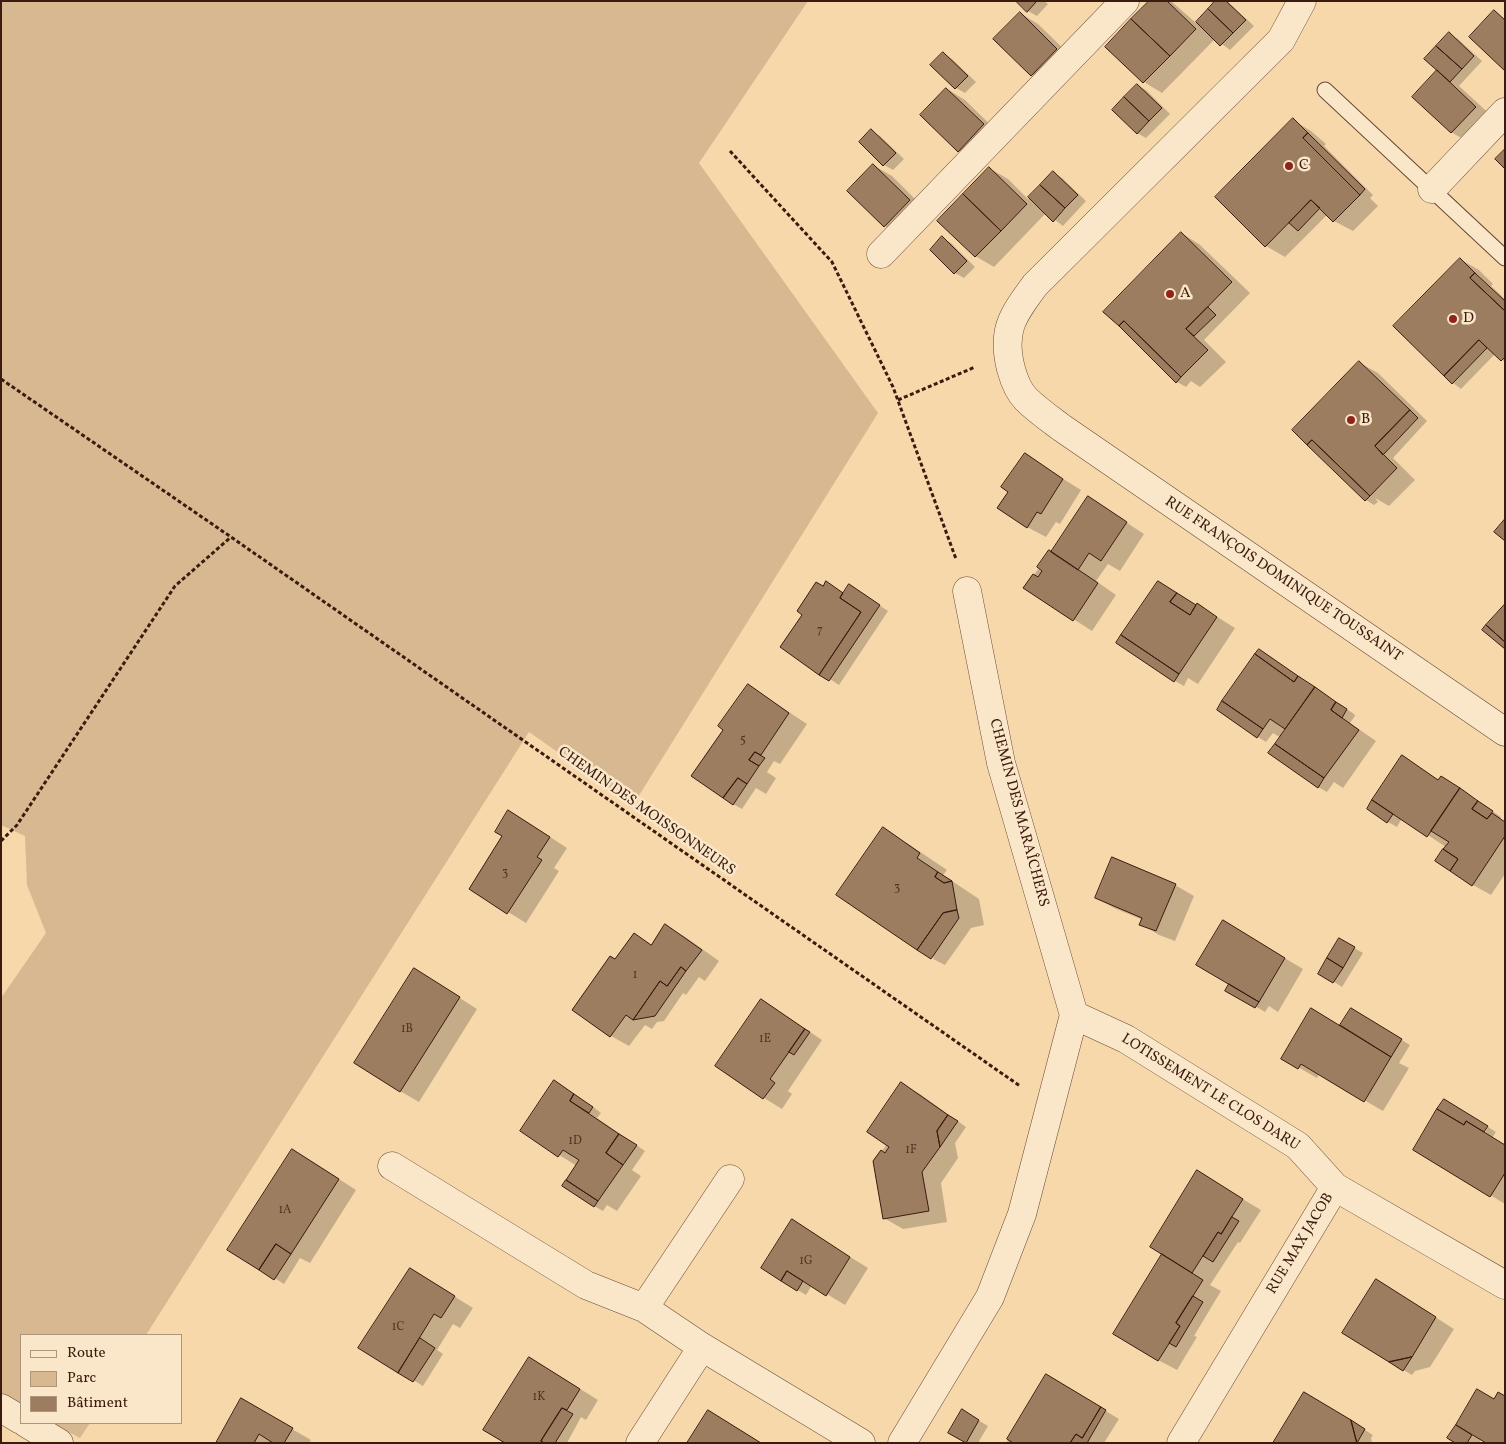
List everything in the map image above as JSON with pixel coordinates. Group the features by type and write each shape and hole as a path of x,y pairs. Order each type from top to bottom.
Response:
{"street":[{"path":"881,254 1125,1"},
{"name":"RUE FRANÇOIS DOMINIQUE TOUSSAINT","path":"1302,1 1281,40 1035,285 1016,311 1007,333 1008,353 1015,384 1025,398 1062,428 1505,732"},
{"path":"1432,189 1505,112"},
{"name":"CHEMIN DES MARAÎCHERS","path":"967,591 1001,763 1074,1015"},
{"path":"902,1443 990,1297 1022,1214 1074,1015"},
{"name":"LOTISSEMENT LE CLOS DARU","path":"1074,1015 1126,1038 1298,1146 1335,1187"},
{"path":"392,1166 586,1285 644,1308 702,1347 861,1443"},
{"path":"644,1308 730,1179"},
{"name":"RUE MAX JACOB","path":"1181,1443 1335,1187 1505,1284"},
{"path":"640,1443 702,1347"},
{"path":"1,1408 20,1419"},
{"path":"28,1424 59,1443"}],"lane":[{"path":"1325,90 1505,258"}],"path":[{"path":"730,152 832,262 898,400 967,591"},
{"path":"898,400 1008,353"},
{"name":"CHEMIN DES MOISSONNEURS","path":"1,379 1049,1106"},
{"path":"1,841 16,825 175,586 231,537"}],"green space":[{"path":"1,1 808,1 699,163 878,413 633,805 529,732 147,1334 20,1334 20,1404 1,1394 1,998 46,933 27,885 25,836 1,825"},
{"path":"54,1424 89,1424 80,1438"}],"building":[{"path":"1016,1 1037,1 1027,12"},
{"path":"1149,1 1167,1 1196,29 1170,56 1131,19"},
{"path":"1215,1 1226,1 1246,20 1233,33 1208,9"},
{"path":"1208,9 1233,33 1220,46 1196,22"},
{"path":"1494,10 1505,20 1505,71 1469,37"},
{"path":"1020,12 1057,49 1031,76 993,39"},
{"path":"1131,19 1170,56 1143,83 1105,47"},
{"path":"1449,32 1474,56 1462,69 1436,46"},
{"path":"1436,46 1462,69 1450,82 1424,59"},
{"path":"943,52 968,76 955,89 930,65"},
{"path":"1437,70 1476,107 1451,133 1412,97"},
{"path":"1137,84 1162,108 1149,121 1124,97"},
{"path":"946,88 984,124 958,152 920,115"},
{"path":"1124,97 1149,121 1137,134 1112,110"},
{"name":"C","path":"1293,118 1308,133 1303,138 1360,195 1333,222 1311,200 1265,247 1215,197"},
{"path":"871,129 896,153 883,166 859,142"},
{"path":"1308,133 1365,189 1360,195 1303,138"},
{"path":"1505,149 1505,169 1495,159"},
{"path":"873,164 910,200 884,227 847,191"},
{"path":"989,167 1027,204 1001,231 963,194"},
{"path":"1053,171 1078,195 1065,208 1040,185"},
{"path":"1040,185 1065,208 1053,222 1028,197"},
{"path":"963,194 1001,231 975,257 937,221"},
{"path":"1311,200 1320,208 1298,231 1289,223"},
{"name":"A","path":"1181,232 1232,282 1186,329 1208,350 1181,377 1124,321 1119,326 1103,312"},
{"path":"942,236 967,261 954,274 930,250"},
{"name":"D","path":"1460,258 1475,273 1470,278 1505,311 1505,357 1501,361 1479,340 1444,376 1393,326"},
{"path":"1475,273 1505,301 1505,311 1470,278"},
{"path":"1208,307 1216,315 1194,336 1186,329"},
{"path":"1124,321 1181,377 1176,383 1119,326"},
{"path":"1479,340 1487,348 1452,384 1444,376"},
{"name":"B","path":"1359,361 1410,410 1375,446 1397,468 1370,496 1312,440 1307,445 1292,430"},
{"path":"1410,410 1418,418 1383,455 1375,446"},
{"path":"1312,440 1370,496 1365,501 1307,445"},
{"path":"1025,453 1063,479 1041,514 1037,512 1027,528 997,508 1008,492 1001,487"},
{"path":"1088,496 1127,522 1101,561 1089,553 1078,570 1051,552"},
{"path":"1505,519 1505,541 1494,532"},
{"path":"1049,550 1098,583 1073,621 1023,588 1033,574 1038,577 1042,571 1037,567"},
{"path":"826,581 843,593 840,598 861,612 819,675 780,647 802,615 797,611 816,582 823,586"},
{"path":"1158,581 1177,593 1170,602 1190,615 1197,603 1217,617 1179,674 1121,635"},
{"path":"849,584 880,605 829,681 819,675 861,612 840,598"},
{"path":"1177,593 1196,605 1190,615 1170,602"},
{"path":"1505,604 1505,642 1486,625"},
{"path":"1486,625 1505,642 1505,649 1482,630"},
{"path":"1121,635 1179,674 1174,682 1116,643"},
{"path":"1259,649 1298,676 1294,682 1255,654"},
{"path":"1255,654 1294,682 1298,676 1315,687 1285,729 1270,719 1263,729 1222,701"},
{"path":"748,684 789,713 761,755 755,752 749,760 759,766 747,784 738,778 723,798 691,776 723,730 718,726"},
{"path":"1315,687 1336,702 1331,710 1359,730 1324,778 1275,744"},
{"path":"1222,701 1263,729 1257,738 1217,710"},
{"path":"1336,702 1347,709 1342,718 1331,710"},
{"path":"1275,744 1324,778 1318,788 1268,753"},
{"path":"755,752 765,758 759,766 749,760"},
{"path":"1402,755 1438,780 1441,776 1460,788 1427,837 1372,800"},
{"path":"738,778 747,784 733,805 723,798"},
{"path":"1460,788 1478,801 1472,809 1487,819 1492,813 1505,822 1505,836 1472,886 1450,871 1458,859 1443,849 1449,842 1431,831"},
{"path":"1372,800 1393,814 1387,823 1367,809"},
{"path":"1478,801 1493,811 1487,819 1472,809"},
{"path":"508,810 550,837 537,857 542,860 507,914 469,889 502,836 495,832"},
{"path":"883,827 920,853 917,858 938,872 935,877 944,883 952,881 957,910 943,913 917,950 836,895"},
{"path":"1443,849 1458,859 1450,871 1435,861"},
{"path":"1112,857 1176,884 1156,931 1139,925 1142,918 1095,898"},
{"path":"938,872 952,881 944,883 935,877"},
{"path":"957,910 959,918 931,959 917,950 943,913"},
{"path":"1223,920 1285,958 1259,1002 1196,965"},
{"path":"665,924 702,950 686,971 681,967 667,986 660,981 633,1020 626,1015 610,1037 572,1010 610,956 615,959 634,933 651,945"},
{"path":"1339,938 1355,947 1343,968 1327,958"},
{"path":"1327,958 1343,968 1333,983 1318,974"},
{"path":"681,967 686,971 655,1016 633,1020 660,981 667,986"},
{"path":"414,968 460,997 400,1092 354,1063"},
{"path":"1229,984 1259,1002 1255,1008 1225,991"},
{"path":"761,999 805,1029 770,1079 775,1083 763,1099 715,1066"},
{"path":"1311,1008 1391,1057 1364,1102 1301,1064 1298,1069 1281,1059"},
{"path":"1351,1008 1402,1039 1391,1057 1340,1025"},
{"path":"805,1029 810,1032 794,1055 789,1052"},
{"path":"554,1080 574,1094 570,1101 619,1134 606,1153 623,1165 598,1201 566,1180 579,1160 563,1150 558,1157 520,1131"},
{"path":"901,1082 948,1115 937,1131 940,1147 922,1172 929,1211 883,1219 873,1161 881,1150 885,1153 889,1147 867,1132"},
{"path":"574,1094 593,1107 589,1113 570,1101"},
{"path":"1444,1099 1488,1126 1484,1132 1466,1121 1464,1125 1437,1109"},
{"path":"1437,1109 1464,1125 1466,1121 1505,1145 1505,1173 1490,1197 1413,1150"},
{"path":"948,1115 958,1121 940,1147 937,1131"},
{"path":"619,1134 637,1145 623,1165 606,1153"},
{"path":"292,1149 339,1179 291,1254 276,1244 259,1270 227,1250"},
{"path":"1197,1170 1243,1199 1221,1234 1218,1232 1192,1273 1150,1247"},
{"path":"566,1180 598,1201 594,1207 562,1186"},
{"path":"1232,1217 1239,1221 1213,1262 1203,1256 1218,1232 1221,1234"},
{"path":"792,1219 850,1257 826,1296 787,1271 781,1281 761,1268"},
{"path":"276,1244 291,1254 274,1280 259,1270"},
{"path":"1162,1254 1203,1280 1176,1323 1180,1326 1158,1361 1113,1334"},
{"path":"410,1268 455,1296 441,1318 434,1314 398,1373 358,1348"},
{"path":"787,1271 803,1281 797,1291 781,1281"},
{"path":"1376,1279 1436,1317 1412,1357 1389,1362 1342,1333"},
{"path":"1193,1296 1203,1302 1176,1347 1169,1343 1180,1326 1176,1323"},
{"path":"420,1338 435,1348 413,1382 398,1373"},
{"path":"529,1357 580,1389 567,1410 562,1408 541,1441 544,1443 505,1443 483,1430"},
{"path":"1412,1357 1403,1371 1389,1362"},
{"path":"1046,1374 1101,1407 1082,1438 1076,1434 1070,1443 1013,1443 1007,1439"},
{"path":"1477,1389 1494,1399 1498,1392 1505,1396 1505,1443 1486,1443 1456,1425"},
{"path":"1304,1392 1351,1420 1357,1443 1273,1443"},
{"path":"241,1398 293,1428 284,1443 273,1443 259,1434 254,1443 216,1443"},
{"path":"1101,1407 1106,1410 1087,1443 1070,1443 1076,1434 1082,1438"},
{"path":"562,1408 573,1414 555,1443 544,1443 541,1441"},
{"path":"962,1409 979,1420 966,1443 948,1433"},
{"path":"708,1410 761,1443 687,1443"},
{"path":"1351,1420 1365,1429 1357,1443"},
{"path":"1456,1425 1472,1435 1467,1443 1455,1443 1447,1438"}],"place":[{"name":"C","path":"1289,166"},
{"name":"A","path":"1170,294"},
{"name":"D","path":"1453,319"},
{"name":"B","path":"1351,420"}]}
